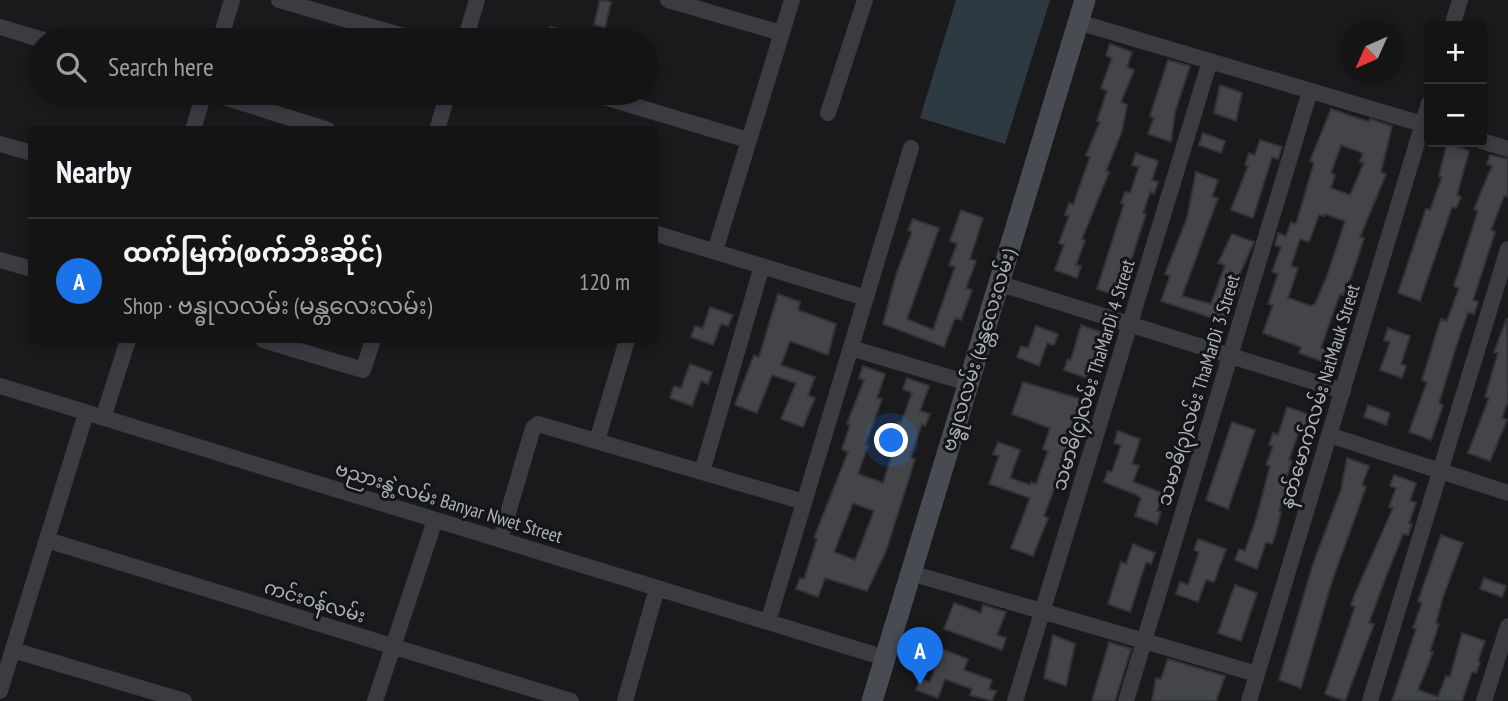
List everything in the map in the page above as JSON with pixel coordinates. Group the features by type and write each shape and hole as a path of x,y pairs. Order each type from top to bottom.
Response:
{"street":[{"path":"224,28 232,0"},
{"path":"279,0 376,28"},
{"path":"469,28 477,0"},
{"path":"668,0 781,33"},
{"path":"715,251 792,0"},
{"path":"828,113 865,0"},
{"name":"ဗန္ဓုလလမ်း (မန္တလေးလမ်း)","path":"872,701 1085,0"},
{"path":"1454,21 1460,0"},
{"path":"1078,22 1424,124"},
{"path":"0,27 28,35"},
{"name":"သမာဓိ(၄)လမ်း ThaMarDi 4 Street","path":"1015,701 1210,61"},
{"name":"သမာဓိ(၃)လမ်း ThaMarDi 3 Street","path":"1126,701 1310,91"},
{"path":"194,126 200,105"},
{"path":"249,105 315,126"},
{"path":"438,126 445,105"},
{"path":"630,105 748,141"},
{"name":"နတ်မောက်လမ်း NatMauk Street","path":"1249,701 1424,131"},
{"path":"1487,143 1508,149"},
{"path":"0,144 28,152"},
{"path":"768,622 911,148"},
{"path":"658,238 715,251 866,298"},
{"path":"1370,701 1508,249"},
{"path":"0,260 28,268"},
{"path":"702,472 762,266"},
{"path":"998,282 1343,391"},
{"path":"103,418 127,343"},
{"path":"273,343 363,370 372,343"},
{"path":"597,442 626,343"},
{"path":"850,348 968,383"},
{"name":"ဗညားနွဲ့လမ်း Banyar Nwet Street","path":"0,386 885,658"},
{"path":"0,691 86,413"},
{"path":"500,540 534,424 804,502"},
{"path":"1329,435 1508,493"},
{"path":"375,701 435,520"},
{"name":"ကင်းဝန်လမ်း","path":"47,540 571,701"},
{"path":"911,573 1257,674"},
{"path":"625,701 657,588"},
{"path":"1484,701 1508,626"},
{"path":"13,650 184,701"}],"shaded area":[{"path":"956,0 1050,0 1005,144 920,118"}],"building":[{"path":"600,0 611,2 605,27 594,25"},
{"path":"1110,44 1132,52 1127,67 1134,70 1121,102 1127,105 1122,131 1082,239 1085,240 1076,265 1081,266 1077,278 1055,270 1064,245 1059,243 1069,216 1065,215 1069,203 1073,205 1090,157 1086,155 1100,122 1097,121 1107,91 1101,88 1112,58 1106,55"},
{"path":"1168,60 1190,66 1175,112 1171,142 1148,134 1154,118 1150,116"},
{"path":"1220,85 1242,93 1236,121 1214,113"},
{"path":"1331,109 1369,122 1370,119 1392,126 1381,172 1386,174 1360,237 1364,238 1352,275 1343,295 1340,294 1325,336 1321,348 1326,350 1321,361 1299,353 1301,347 1263,333 1273,305 1268,304 1278,274 1272,272 1281,247 1275,245 1278,233 1286,236 1291,222 1296,224 1314,163 1310,161","holes":["1341,145 1363,153 1360,162 1364,163 1350,195 1331,188 1335,175 1331,173","1325,214 1345,221 1327,276 1315,304 1311,306 1288,298 1298,268 1291,266 1300,239 1309,242 1319,215"]},
{"path":"1203,133 1225,141 1221,153 1199,145"},
{"path":"1260,140 1282,147 1278,159 1272,157 1253,218 1231,210 1248,166 1245,165 1249,153 1255,155"},
{"path":"1446,147 1469,151 1457,195 1461,197 1456,208 1452,207 1420,301 1398,293 1426,209 1430,210 1442,177 1439,176"},
{"path":"1136,153 1158,161 1152,180 1158,182 1154,194 1150,192 1143,213 1146,214 1119,297 1097,289 1124,204 1121,203 1125,192 1130,193 1139,167 1132,165"},
{"path":"1490,155 1508,159 1508,197 1504,196 1491,230 1495,232 1473,300 1478,302 1474,314 1468,312 1456,347 1439,403 1443,405 1431,440 1409,432 1427,382 1422,380 1441,319 1447,321 1459,288 1454,286 1478,211 1474,209 1492,166 1487,164"},
{"path":"1196,172 1218,180 1212,197 1218,198 1182,296 1211,304 1225,265 1218,263 1232,234 1254,242 1237,280 1241,282 1238,294 1235,293 1225,322 1161,301 1170,276 1165,274 1187,218"},
{"path":"961,210 983,218 970,259 976,261 966,288 972,290 961,320 955,318 944,347 883,324 896,275 912,232 908,230 913,219 939,228 907,319 933,330 955,267 949,265 957,244 950,241"},
{"path":"778,294 800,302 798,310 836,324 828,355 790,341 781,365 815,377 808,395 815,398 803,427 781,419 796,383 772,375 757,413 735,405 754,355 759,357"},
{"path":"710,307 733,315 728,326 721,324 713,345 691,337 695,326 703,328"},
{"path":"1507,318 1508,401 1502,418 1507,420 1490,461 1468,453 1489,398 1485,397 1498,353 1494,352"},
{"path":"1081,325 1103,333 1096,361 1093,360 1086,378 1064,370 1068,359 1071,360"},
{"path":"1036,326 1058,334 1054,345 1047,343 1039,366 1017,357 1021,346 1028,348"},
{"path":"1388,328 1410,336 1401,364 1406,366 1402,378 1380,370 1390,342 1384,340"},
{"path":"690,364 712,372 708,384 701,381 692,406 670,398 674,386 681,388"},
{"path":"863,366 885,374 877,398 882,399 865,445 868,446 858,474 883,483 898,435 893,434 898,422 901,423 912,393 903,389 907,378 929,386 920,411 930,414 925,426 922,424 910,457 915,459 886,551 867,591 825,578 818,597 796,589 800,578 804,579 817,539 814,538 848,452 842,449 850,425 847,424 864,380 859,378","holes":["853,503 874,511 855,560 834,552"]},
{"path":"1023,382 1087,401 1082,413 1078,411 1066,445 1069,446 1061,470 1066,471 1062,483 1057,481 1044,516 1048,518 1033,556 1011,548 1030,498 989,484 999,456 993,454 998,442 1020,450 1010,478 1030,485 1031,482 1036,484 1048,451 1043,449 1050,428 1012,414"},
{"path":"1368,405 1390,413 1386,425 1364,417"},
{"path":"1287,407 1310,415 1305,426 1301,425 1289,460 1292,461 1284,484 1288,485 1279,511 1281,512 1276,533 1272,544 1266,542 1257,569 1235,560 1239,549 1245,551 1257,516 1270,466 1266,465 1273,446 1269,445 1273,433 1278,435"},
{"path":"1232,422 1255,430 1228,509 1206,500"},
{"path":"1118,431 1140,439 1132,464 1139,466 1133,482 1163,493 1157,511 1161,512 1157,524 1135,516 1141,498 1104,482 1108,471 1112,472 1121,445 1114,443"},
{"path":"1347,458 1369,466 1362,485 1366,487 1331,584 1301,688 1279,680 1313,564 1341,490"},
{"path":"1394,475 1416,483 1410,501 1416,503 1409,523 1412,524 1408,535 1403,534 1382,587 1369,623 1374,624 1345,701 1325,694 1355,607 1351,605 1355,594 1393,508 1389,507 1396,488 1390,486"},
{"path":"1441,535 1463,543 1443,597 1436,623 1439,624 1430,651 1433,652 1418,690 1438,697 1446,676 1450,677 1462,633 1485,641 1478,661 1480,662 1476,673 1472,672 1462,701 1392,701 1416,629 1413,628 1422,603 1418,601"},
{"path":"1198,539 1226,549 1214,582 1206,580 1198,602 1176,594 1180,582 1188,585 1199,552 1194,550"},
{"path":"1133,544 1155,553 1151,564 1146,562 1130,612 1108,604 1121,562 1126,564"},
{"path":"1484,578 1506,586 1502,597 1480,589"},
{"path":"1235,585 1257,593 1241,641 1218,633"},
{"path":"954,603 981,613 983,605 1006,612 997,635 1006,638 1002,650 944,629"},
{"path":"1053,635 1075,644 1066,686 1044,678"},
{"path":"1109,642 1131,649 1115,701 1092,701"},
{"path":"942,649 968,659 964,670 992,680 989,689 996,691 992,701 970,695 972,689 945,679 938,698 916,690 920,679 930,682"},
{"path":"1168,659 1225,676 1216,701 1152,701 1156,678 1161,679"}],"place":[{"name":"ထက်မြက်(စက်ဘီးဆိုင်)","path":"920,685"}]}
